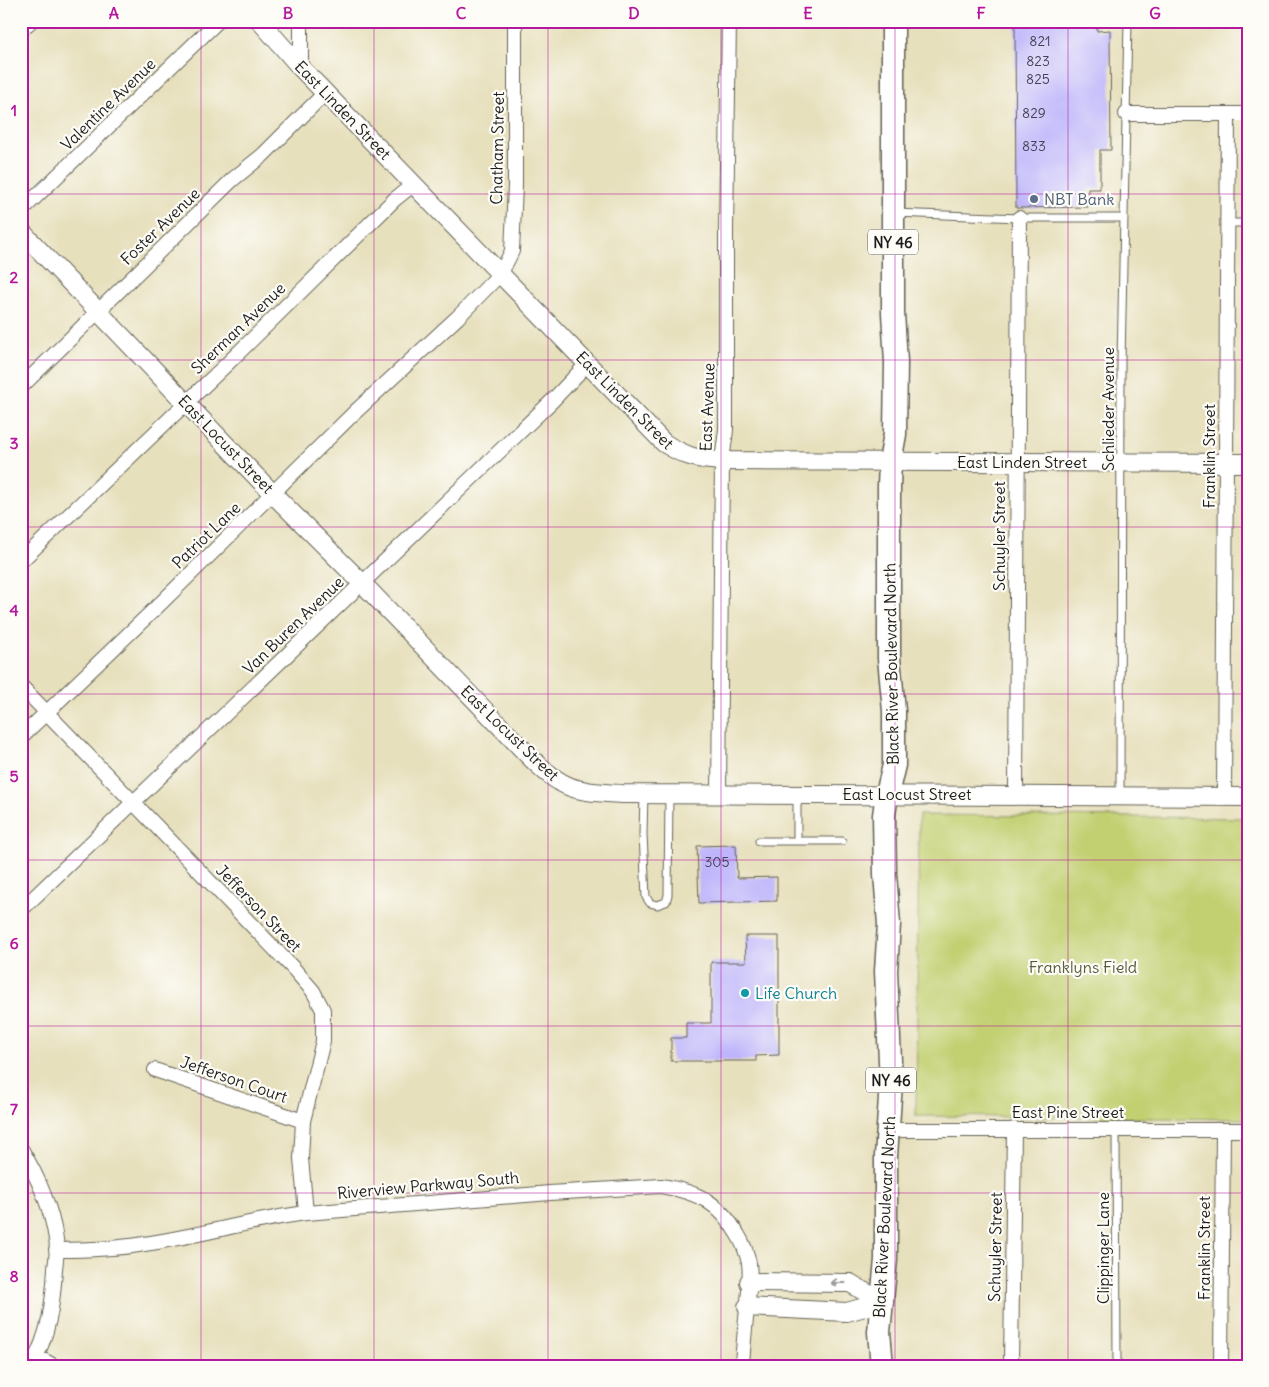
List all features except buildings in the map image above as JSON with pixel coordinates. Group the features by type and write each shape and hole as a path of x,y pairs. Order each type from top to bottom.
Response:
{"main road":[{"name":"Black River Boulevard North","path":"882,1366 879,1332 886,1260 886,1156 891,1083 886,971 888,924 884,815 894,765 894,711 889,658 889,486 890,462 895,434 896,389 893,313 893,21"}],"street":[{"name":"Valentine Avenue","path":"21,211 218,21"},
{"name":"East Linden Street","path":"260,21 301,68 664,443 682,454 703,460 722,461 1248,463"},
{"path":"301,21 301,68"},
{"name":"Chatham Street","path":"501,273 512,251 515,186 515,21"},
{"name":"East Avenue","path":"720,794 722,461 726,430 729,21"},
{"name":"Foster Avenue","path":"21,387 232,180 263,155 326,93"},
{"path":"1126,114 1248,114"},
{"name":"Franklin Street","path":"1224,797 1228,114"},
{"name":"Sherman Avenue","path":"21,561 395,199 414,184"},
{"name":"Schuyler Street","path":"1016,795 1016,462 1019,218"},
{"name":"East Locust Street","path":"21,231 273,494 548,774 574,789 594,792 644,794 1248,797"},
{"name":"Patriot Lane","path":"21,737 273,494 354,413 458,317 501,273"},
{"name":"Van Buren Avenue","path":"21,910 135,803 552,401 588,364"},
{"name":"Jefferson Street","path":"21,686 313,991 323,1010 323,1041 303,1121 301,1158 306,1213"},
{"name":"Jefferson Court","path":"155,1070 303,1121"},
{"name":"Schuyler Street","path":"1011,1366 1014,1129"},
{"name":"East Pine Street","path":"888,1130 1248,1130"},
{"name":"Franklin Street","path":"1221,1366 1223,1130"},
{"path":"21,1149 33,1169 48,1205 57,1241 53,1301 46,1334 34,1361 54,1366"},
{"name":"Riverview Parkway South","path":"56,1250 96,1250 145,1244 270,1218 306,1213 550,1193 667,1187 689,1192 714,1204 729,1219 742,1242 749,1263 742,1366"},
{"path":"749,1282 850,1283 882,1302"},
{"path":"747,1308 847,1312 882,1302"}],"lane":[{"path":"21,36 36,21"},
{"name":"Schlieder Avenue","path":"1120,797 1121,362 1128,21"},
{"path":"894,213 1019,218 1124,218"},
{"path":"1227,223 1248,223"},
{"path":"644,794 646,897 650,903 657,905 666,902 668,895 670,794"},
{"path":"797,794 797,841"},
{"path":"760,841 842,841"},
{"name":"Clippinger Lane","path":"1116,1130 1117,1366"}],"green space":[{"name":"Franklyns Field","path":"919,815 1248,818 1248,1119 916,1116"}],"place":[{"name":"NBT Bank","path":"1034,199"},
{"name":"Life Church","path":"745,993"}]}
